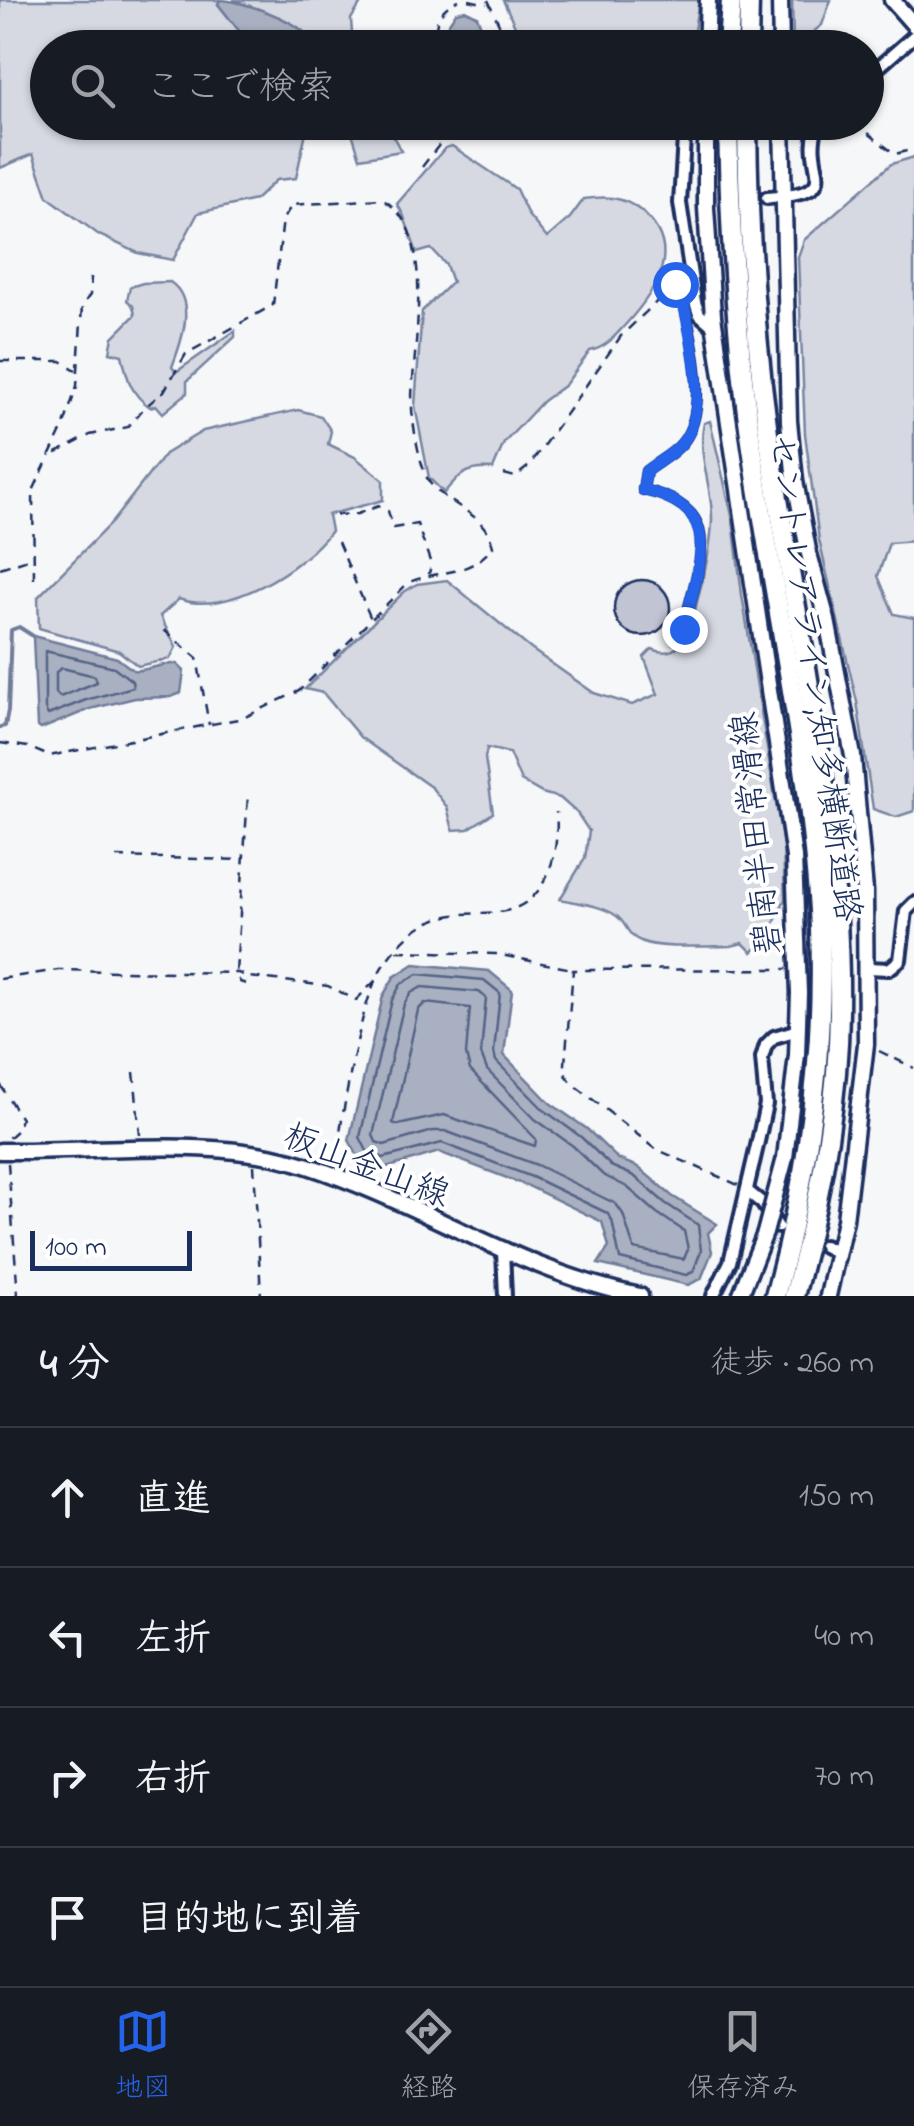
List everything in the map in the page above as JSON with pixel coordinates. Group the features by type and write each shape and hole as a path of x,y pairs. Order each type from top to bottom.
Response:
{"highway":[{"path":"729,30 731,0"},
{"path":"748,30 749,0"},
{"name":"セントレアライン;知多横断道路","path":"729,140 738,340 803,771 820,926 820,1016 813,1108 798,1202 774,1296"},
{"name":"セントレアライン;知多横断道路","path":"746,140 749,233 768,430 823,779 838,925 839,1017 831,1114 816,1210 794,1296"}],"main road":[{"path":"707,30 708,0"},
{"path":"780,0 781,30"},
{"path":"892,0 914,25"},
{"name":"碧南半田常滑線","path":"706,140 714,327 788,804 798,920 798,1030 786,1158 765,1232 740,1296"},
{"path":"782,140 789,421 795,481 808,550 828,620 853,756 865,891 866,1044 845,1220 830,1249 828,1296"},
{"name":"板山金山線","path":"2,1149 254,1153 305,1165 522,1261 640,1296"}],"street":[{"path":"884,62 914,36"},
{"path":"684,140 680,203 690,270 698,314 714,327"},
{"path":"767,198 804,194 818,182 813,140"},
{"path":"680,203 694,202"},
{"path":"868,968 890,969 900,960 906,911 914,903"},
{"path":"713,1296 730,1262 766,1104 762,1058 766,1045 774,1036 798,1030"},
{"path":"747,1191 762,1203 778,1227"},
{"path":"502,1251 505,1296"}],"lane":[{"path":"675,640 684,629 700,548 698,522 684,504 670,496 643,490 646,471 687,436 696,407 694,356 679,282 690,270"}],"path":[{"path":"434,30 438,17 459,0"},
{"path":"469,0 489,3 499,30"},
{"path":"422,167 443,140"},
{"path":"877,140 895,154 914,150"},
{"path":"0,743 28,747 49,756 243,718 300,690 408,583 428,574 449,574 468,568 490,550 492,541 477,518 444,496 426,477 412,408 419,302 414,247 399,213 381,199 292,205 283,219 273,305 186,354 164,391 143,408 128,428 90,435 51,456"},
{"path":"34,579 34,491 70,410 82,306 90,295 91,277"},
{"path":"504,474 515,477 530,466 621,336 679,282"},
{"path":"0,361 61,361 77,371"},
{"path":"336,515 357,514 379,506 388,511 393,528 417,524 431,564 428,574"},
{"path":"338,542 372,620"},
{"path":"0,568 32,558"},
{"path":"164,630 197,658 209,725"},
{"path":"246,984 240,982 236,973 248,796"},
{"path":"0,980 58,970 236,973 328,986 356,1000 376,980 395,950 429,922 454,915 510,910 528,902 548,875 559,839 556,812"},
{"path":"116,857 242,860"},
{"path":"395,950 496,954 573,970 787,969"},
{"path":"573,970 566,1075 656,1149 730,1179 747,1191"},
{"path":"332,1176 358,1042 376,980"},
{"path":"866,1044 914,1068"},
{"path":"134,1072 141,1149"},
{"path":"0,1084 20,1119 18,1130 2,1149 18,1296"},
{"path":"254,1153 262,1296"}],"shaded area":[{"path":"0,0 220,0 218,4 239,30 30,30 30,140 304,140 296,178 276,180 255,200 198,213 173,260 138,253 99,235 48,197 33,154 0,168"},
{"path":"233,0 363,0 351,19 352,30 294,30 263,11"},
{"path":"503,0 699,0 694,30 516,28"},
{"path":"792,0 831,0 822,25 816,30 793,30"},
{"path":"354,140 395,140 401,151 360,158"},
{"path":"452,146 516,189 528,215 547,238 584,199 614,198 634,206 654,225 664,254 656,284 637,311 610,341 590,351 565,385 543,401 504,443 493,469 465,473 444,493 429,478 415,406 422,311 452,282 446,265 431,249 417,253 397,204 445,148"},
{"path":"914,157 914,541 889,543 878,576 894,614 914,618 914,811 896,817 873,809 857,702 819,540 805,434 798,257 804,240 891,164"},
{"path":"170,282 183,299 185,310 183,333 172,367 176,372 235,331 235,337 187,381 187,393 163,413 138,396 122,355 110,352 113,337 135,315 127,300 130,287"},
{"path":"298,410 321,416 331,431 328,444 355,457 383,480 383,500 328,515 331,531 318,545 262,586 219,601 198,603 179,599 160,616 176,647 170,659 138,666 119,651 39,628 38,597 112,522 165,454 203,431"},
{"path":"710,421 733,520 783,846 785,899 767,939 752,952 743,943 698,947 643,942 609,911 560,899 585,858 589,831 560,798 521,781 509,753 487,748 493,813 468,829 453,830 447,807 432,788 360,737 323,693 305,689 404,592 417,584 447,580 531,649 594,693 632,705 658,694 644,657 652,649 672,650 689,637 707,562 712,518 702,435 704,423"}],"water":[{"path":"220,0 242,4 270,13 301,30 239,30 218,4"},
{"path":"465,10 477,16 483,30 448,30 456,12"},
{"path":"33,636 117,658 133,670 177,664 184,671 181,693 135,698 90,709 41,729 37,726"},
{"path":"414,964 489,971 512,990 504,1055 550,1103 587,1129 618,1159 638,1167 672,1196 717,1224 708,1233 712,1252 701,1279 688,1285 598,1264 609,1247 602,1222 528,1186 439,1152 383,1169 360,1160 349,1140 383,996 394,977"}],"building":[{"path":"642,580 662,588 670,608 662,628 642,636 622,628 614,608 622,588"}],"waterway":[{"path":"0,727 5,726 8,711 11,630 19,627 33,636"}],"tunnel":[{"path":"695,201 731,200"}],"route":[{"path":"675,284 679,282 694,356 696,407 687,436 646,471 643,490 670,496 684,504 698,522 700,548 684,629"}]}
